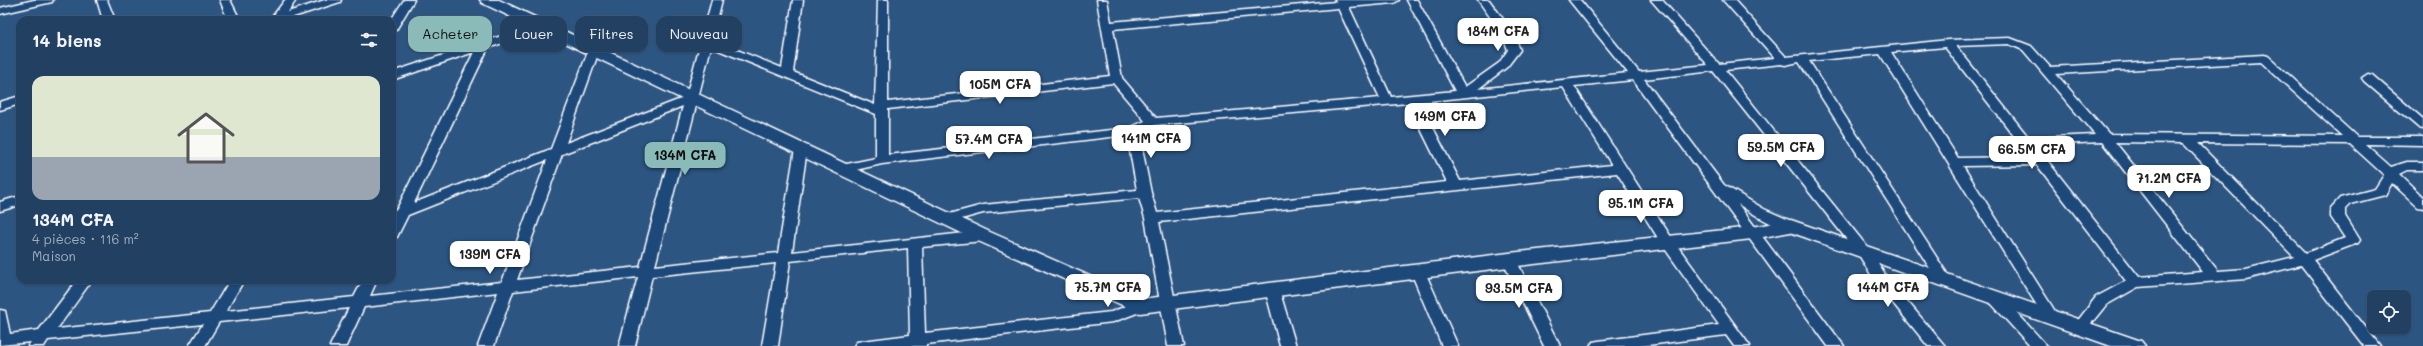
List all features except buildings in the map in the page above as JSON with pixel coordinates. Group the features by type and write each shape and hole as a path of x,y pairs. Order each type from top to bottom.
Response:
{"street":[{"path":"0,11 48,0"},
{"path":"102,0 108,16"},
{"path":"225,0 232,16"},
{"path":"278,16 291,0"},
{"path":"285,16 336,0"},
{"path":"396,21 409,0"},
{"path":"487,0 521,16"},
{"path":"712,16 716,0"},
{"path":"787,74 798,0"},
{"path":"882,160 881,109 883,0"},
{"path":"1102,0 1116,80 1154,122"},
{"path":"1107,26 1341,2 1394,0"},
{"path":"1412,0 1463,94"},
{"path":"1463,94 1503,65 1514,50 1508,34 1483,0"},
{"path":"1574,0 1636,76 1836,346"},
{"path":"1656,0 1717,68 1864,252 1880,278 1937,346"},
{"path":"1728,0 1786,62"},
{"path":"1341,2 1386,101"},
{"path":"842,169 882,160 1132,131 1154,122 1463,94 1786,62 1948,43 2014,41 2027,48 2105,138 2214,276"},
{"path":"1948,43 2135,282"},
{"path":"1884,51 2051,316"},
{"path":"396,75 465,52"},
{"path":"397,214 480,52"},
{"path":"486,346 593,52"},
{"path":"595,52 983,236 1140,306"},
{"path":"628,346 693,98 703,52"},
{"path":"733,52 881,109 1116,80"},
{"path":"2046,71 2264,58 2423,204"},
{"path":"1803,60 1943,278"},
{"path":"2368,78 2423,125"},
{"path":"1566,83 1622,168 1668,243 1742,346"},
{"path":"397,214 693,98"},
{"path":"1412,98 1456,187"},
{"path":"0,106 16,101"},
{"path":"1132,131 1144,193 1152,218 1176,346"},
{"path":"2025,142 2105,138 2188,140 2353,139 2423,141"},
{"path":"2188,140 2304,259 2372,346"},
{"path":"770,346 801,150"},
{"path":"1954,162 2040,161"},
{"path":"2080,327 2101,301 2135,282 2246,274 2287,265 2353,240 2349,231 2338,217 2338,208 2345,201 2380,192 2390,173 2401,165 2423,166"},
{"path":"1152,218 1456,187 1622,168"},
{"path":"1711,178 1735,198 1753,209 1790,226 1943,278 1995,298 2051,316 2134,346"},
{"path":"947,219 983,209 1144,193"},
{"path":"0,207 16,201"},
{"path":"862,346 918,343 1113,317 1140,306 1167,302 1509,260 1752,233 1790,226"},
{"path":"0,315 2,340 40,341 214,317 983,236"},
{"path":"915,243 918,343"},
{"path":"1509,260 1552,346"},
{"path":"1418,272 1450,346"},
{"path":"40,341 81,284"},
{"path":"197,346 235,284"},
{"path":"338,346 368,284"},
{"path":"1272,289 1288,346"},
{"path":"1995,298 2039,346"},
{"path":"1598,346 1730,329"}]}
